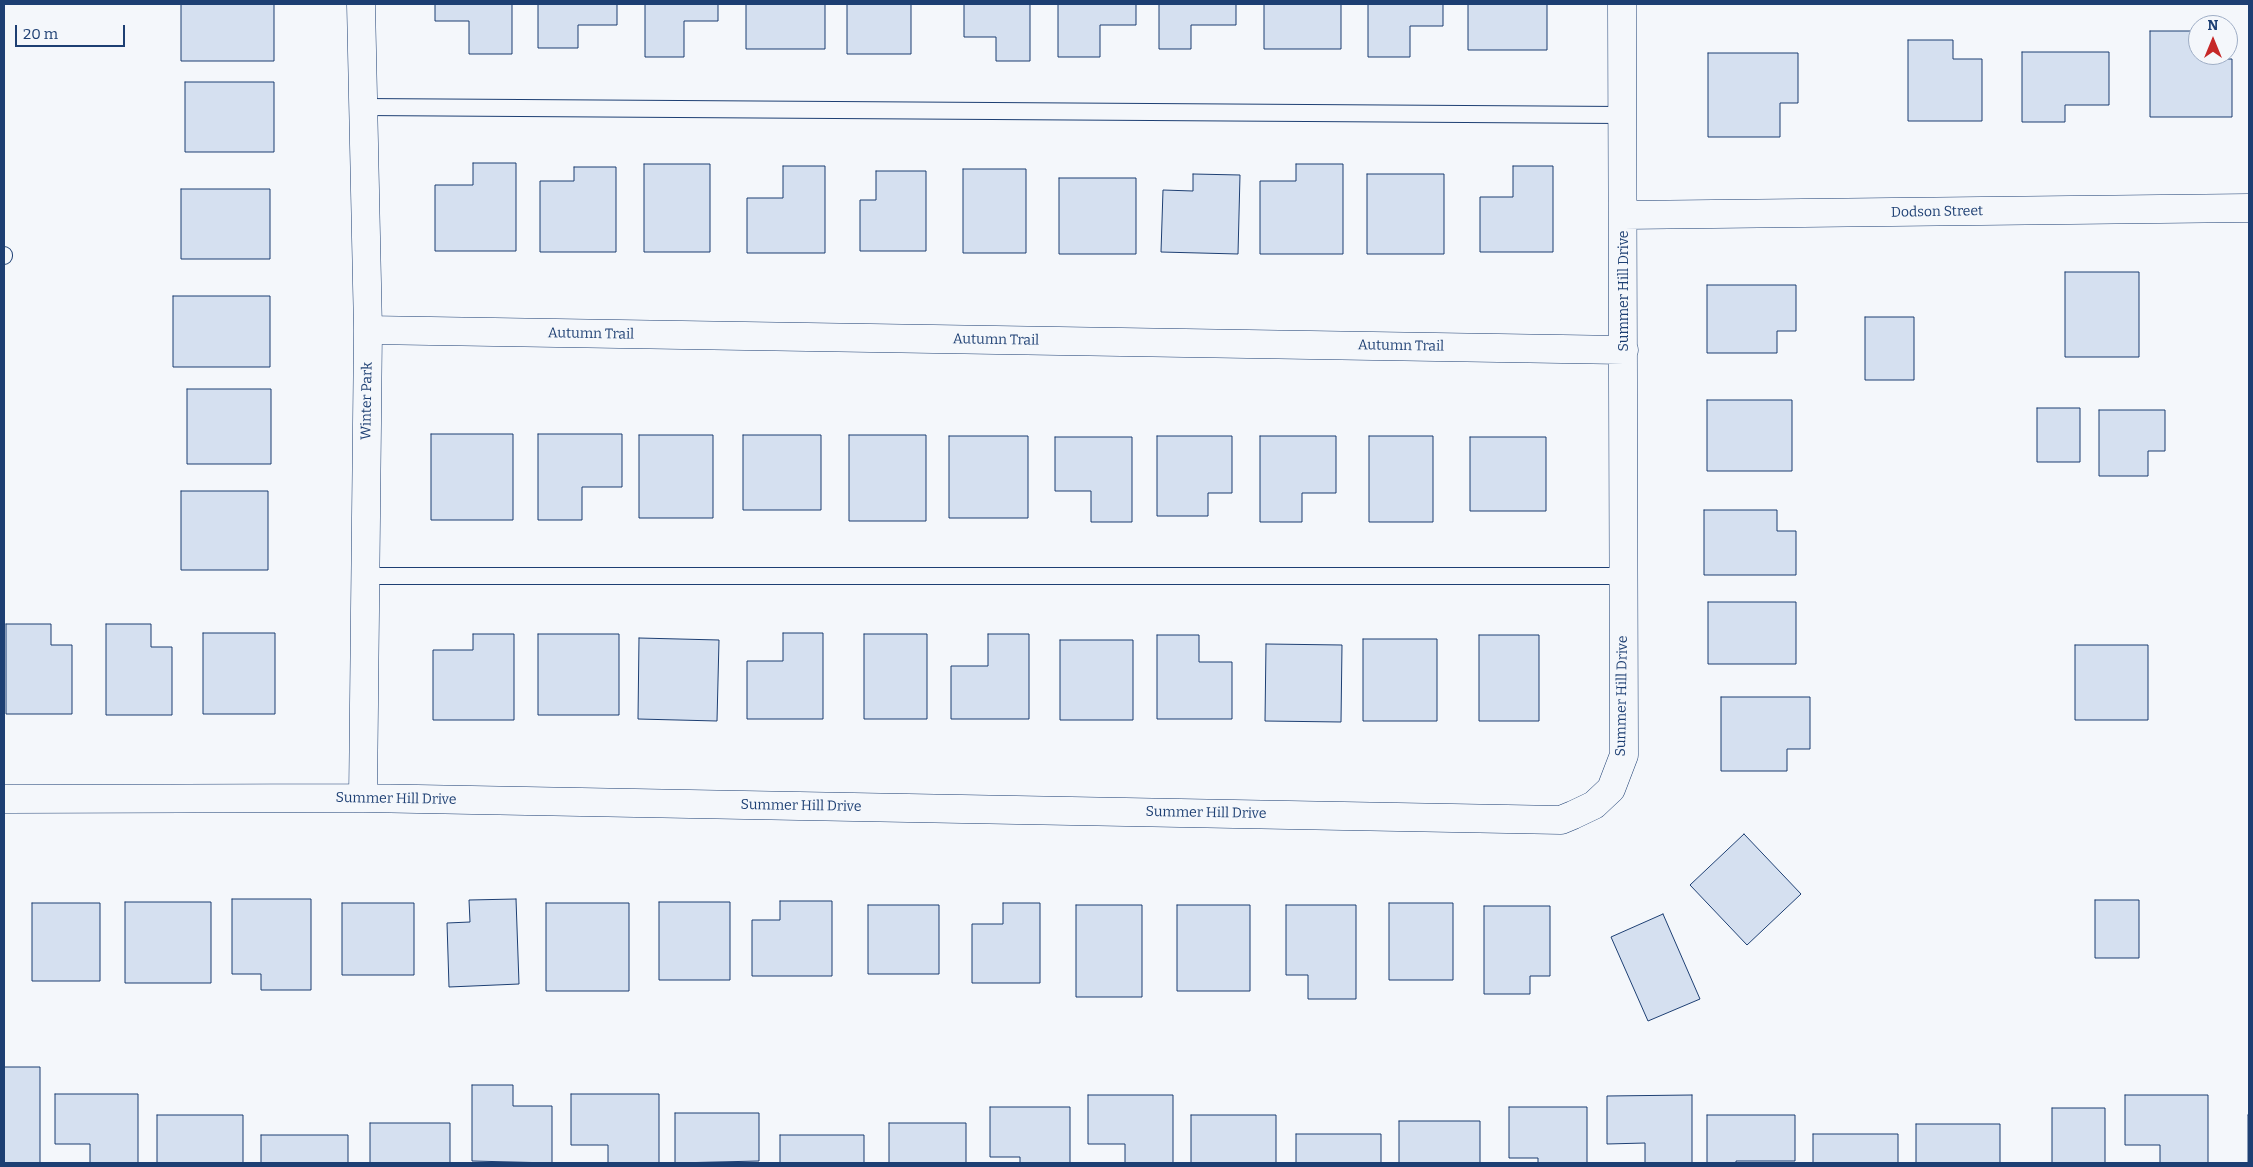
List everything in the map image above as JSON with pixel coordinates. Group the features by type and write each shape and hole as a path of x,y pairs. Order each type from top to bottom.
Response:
{"street":[{"name":"Winter Park","path":"361,4 368,330 364,798"},
{"name":"Summer Hill Drive","path":"4,800 364,798 1560,820 1594,804 1611,789 1624,755 1622,4"},
{"name":"Dodson Street","path":"1624,216 2249,208"},
{"name":"Autumn Trail","path":"368,330 1624,350"}],"lane":[{"path":"364,108 1622,115"},
{"path":"366,576 1624,576"}],"building":[{"path":"181,4 274,4 274,61 181,61"},
{"path":"435,4 512,4 512,54 469,54 469,21 435,21"},
{"path":"538,4 617,4 617,25 578,25 578,48 538,48"},
{"path":"645,4 718,4 718,21 684,21 684,57 645,57"},
{"path":"746,4 825,4 825,49 746,49"},
{"path":"847,4 911,4 911,54 847,54"},
{"path":"964,4 1030,4 1030,61 996,61 996,37 964,37"},
{"path":"1058,4 1136,4 1136,25 1100,25 1100,57 1058,57"},
{"path":"1159,4 1236,4 1236,25 1191,25 1191,49 1159,49"},
{"path":"1264,4 1341,4 1341,49 1264,49"},
{"path":"1368,4 1443,4 1443,26 1410,26 1410,57 1368,57"},
{"path":"1468,4 1547,4 1547,50 1468,50"},
{"path":"2150,31 2188,31 2188,65 2232,65 2232,117 2150,117"},
{"path":"1908,40 1953,40 1953,59 1982,59 1982,121 1908,121"},
{"path":"2022,52 2109,52 2109,105 2065,105 2065,122 2022,122"},
{"path":"1708,53 1798,53 1798,103 1780,103 1780,137 1708,137"},
{"path":"185,82 274,82 274,152 185,152"},
{"path":"473,163 516,163 516,251 435,251 435,185 473,185"},
{"path":"644,164 710,164 710,252 644,252"},
{"path":"1296,164 1343,164 1343,254 1260,254 1260,181 1296,181"},
{"path":"783,166 825,166 825,253 747,253 747,198 783,198"},
{"path":"1513,166 1553,166 1553,252 1480,252 1480,197 1513,197"},
{"path":"574,167 616,167 616,252 540,252 540,181 574,181"},
{"path":"963,169 1026,169 1026,253 963,253"},
{"path":"876,171 926,171 926,251 860,251 860,200 876,200"},
{"path":"1193,174 1240,175 1238,254 1161,252 1163,190 1193,191"},
{"path":"1367,174 1444,174 1444,254 1367,254"},
{"path":"1059,178 1136,178 1136,254 1059,254"},
{"path":"181,189 270,189 270,259 181,259"},
{"path":"2065,272 2139,272 2139,357 2065,357"},
{"path":"1707,285 1796,285 1796,331 1777,331 1777,353 1707,353"},
{"path":"173,296 270,296 270,367 173,367"},
{"path":"1865,317 1914,317 1914,380 1865,380"},
{"path":"187,389 271,389 271,464 187,464"},
{"path":"1707,400 1792,400 1792,471 1707,471"},
{"path":"2037,408 2080,408 2080,462 2037,462"},
{"path":"2099,410 2165,410 2165,451 2148,451 2148,476 2099,476"},
{"path":"431,434 513,434 513,520 431,520"},
{"path":"538,434 622,434 622,487 582,487 582,520 538,520"},
{"path":"639,435 713,435 713,518 639,518"},
{"path":"743,435 821,435 821,510 743,510"},
{"path":"849,435 926,435 926,521 849,521"},
{"path":"949,436 1028,436 1028,518 949,518"},
{"path":"1157,436 1232,436 1232,493 1208,493 1208,516 1157,516"},
{"path":"1260,436 1336,436 1336,493 1302,493 1302,522 1260,522"},
{"path":"1369,436 1433,436 1433,522 1369,522"},
{"path":"1055,437 1132,437 1132,522 1091,522 1091,491 1055,491"},
{"path":"1470,437 1546,437 1546,511 1470,511"},
{"path":"181,491 268,491 268,570 181,570"},
{"path":"1704,510 1777,510 1777,531 1796,531 1796,575 1704,575"},
{"path":"1708,602 1796,602 1796,664 1708,664"},
{"path":"6,624 51,624 51,645 72,645 72,714 6,714"},
{"path":"106,624 151,624 151,647 172,647 172,715 106,715"},
{"path":"203,633 275,633 275,714 203,714"},
{"path":"783,633 823,633 823,719 747,719 747,661 783,661"},
{"path":"473,634 514,634 514,720 433,720 433,650 473,650"},
{"path":"538,634 619,634 619,715 538,715"},
{"path":"864,634 927,634 927,719 864,719"},
{"path":"988,634 1029,634 1029,719 951,719 951,666 988,666"},
{"path":"1157,635 1199,635 1199,662 1232,662 1232,719 1157,719"},
{"path":"1479,635 1539,635 1539,721 1479,721"},
{"path":"639,638 719,640 717,721 638,719"},
{"path":"1363,639 1437,639 1437,721 1363,721"},
{"path":"1060,640 1133,640 1133,720 1060,720"},
{"path":"1266,644 1342,645 1341,722 1265,721"},
{"path":"2075,645 2148,645 2148,720 2075,720"},
{"path":"1721,697 1810,697 1810,749 1787,749 1787,771 1721,771"},
{"path":"1744,834 1801,894 1747,945 1690,885"},
{"path":"232,899 311,899 311,990 261,990 261,974 232,974"},
{"path":"516,899 519,984 449,987 447,923 470,922 469,900"},
{"path":"2095,900 2139,900 2139,958 2095,958"},
{"path":"780,901 832,901 832,976 752,976 752,920 780,920"},
{"path":"125,902 211,902 211,983 125,983"},
{"path":"659,902 730,902 730,980 659,980"},
{"path":"32,903 100,903 100,981 32,981"},
{"path":"342,903 414,903 414,975 342,975"},
{"path":"546,903 629,903 629,991 546,991"},
{"path":"1003,903 1040,903 1040,983 972,983 972,924 1003,924"},
{"path":"1389,903 1453,903 1453,980 1389,980"},
{"path":"868,905 939,905 939,974 868,974"},
{"path":"1076,905 1142,905 1142,997 1076,997"},
{"path":"1177,905 1250,905 1250,991 1177,991"},
{"path":"1286,905 1356,905 1356,999 1308,999 1308,975 1286,975"},
{"path":"1484,906 1550,906 1550,976 1530,976 1530,994 1484,994"},
{"path":"1663,914 1700,999 1648,1021 1611,937"},
{"path":"4,1067 40,1067 40,1163 4,1163"},
{"path":"472,1085 513,1085 513,1106 552,1106 552,1163 472,1161"},
{"path":"55,1094 138,1094 138,1163 90,1163 90,1144 55,1144"},
{"path":"571,1094 659,1094 659,1163 608,1163 608,1145 571,1145"},
{"path":"1088,1095 1173,1095 1173,1163 1125,1163 1125,1144 1088,1144"},
{"path":"1692,1095 1692,1163 1645,1163 1645,1143 1607,1144 1607,1096"},
{"path":"2125,1095 2208,1095 2208,1163 2160,1163 2160,1145 2125,1145"},
{"path":"990,1107 1070,1107 1070,1163 1020,1163 1020,1157 990,1157"},
{"path":"1509,1107 1587,1107 1587,1163 1538,1163 1538,1158 1509,1158"},
{"path":"2052,1108 2105,1108 2105,1163 2052,1163"},
{"path":"675,1113 759,1113 759,1161 675,1163"},
{"path":"157,1115 243,1115 243,1163 157,1163"},
{"path":"1191,1115 1276,1115 1276,1163 1191,1163"},
{"path":"1707,1115 1795,1115 1795,1161 1707,1163"},
{"path":"2249,1115 2249,1163 2248,1163"},
{"path":"1399,1121 1480,1121 1480,1163 1399,1163"},
{"path":"370,1123 450,1123 450,1163 370,1163"},
{"path":"889,1123 966,1123 966,1163 889,1163"},
{"path":"1916,1124 2000,1124 2000,1163 1916,1163"},
{"path":"1296,1134 1381,1134 1381,1163 1296,1163"},
{"path":"1813,1134 1898,1134 1898,1163 1813,1163"},
{"path":"261,1135 348,1135 348,1163 261,1163"},
{"path":"780,1135 864,1135 864,1163 780,1163"}]}
